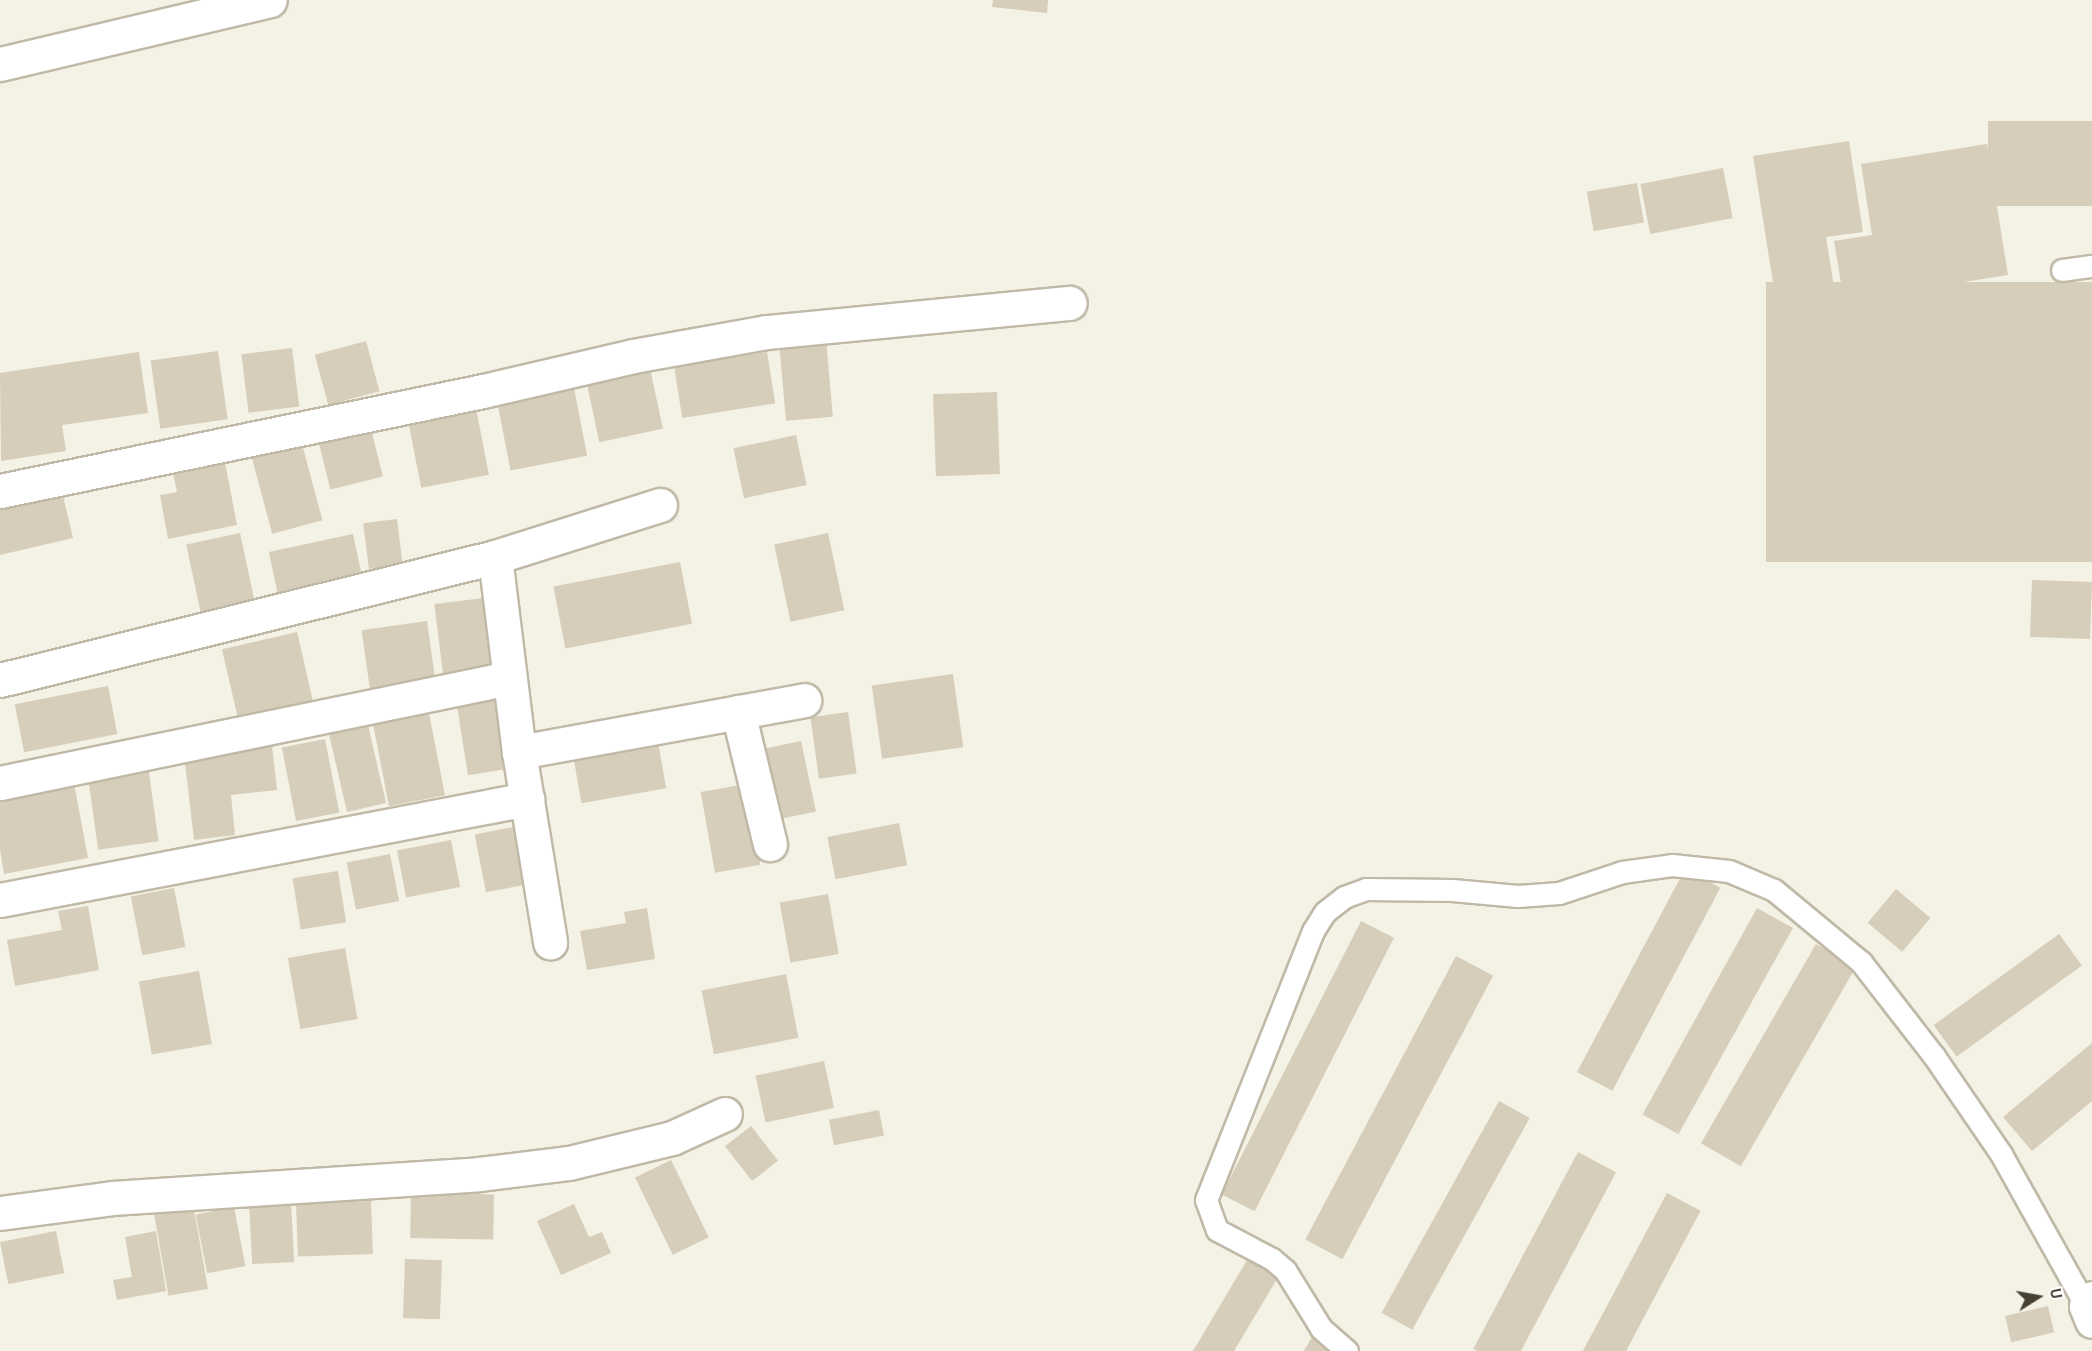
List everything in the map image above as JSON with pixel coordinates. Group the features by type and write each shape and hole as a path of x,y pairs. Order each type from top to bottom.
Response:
{"street":[{"path":"0,64 270,0"},
{"path":"0,491 483,391 633,356 756,334 919,315 1070,303"},
{"path":"0,680 495,557 660,505"},
{"path":"495,557 519,752 550,942"},
{"path":"0,783 509,678"},
{"path":"519,752 804,700"},
{"path":"738,712 770,844"},
{"path":"0,900 527,799"},
{"path":"0,1213 112,1198 479,1174 569,1162 672,1138 725,1114"}],"lane":[{"path":"2062,270 2092,266"},
{"path":"1347,1351 1321,1328 1285,1270 1272,1258 1217,1230 1206,1200 1312,932 1325,912 1344,897 1366,889 1452,890 1518,896 1559,893 1622,872 1672,865 1729,871 1774,890 1810,924 1861,962 1934,1056 2001,1154 2090,1308"}],"building":[{"path":"993,0 1048,0 1047,13 992,7"},
{"path":"1988,121 2092,121 2092,206 1988,206"},
{"path":"1849,141 1863,232 1826,237 1835,293 1776,302 1753,156"},
{"path":"1987,144 2008,275 1844,301 1834,241 1872,235 1861,164"},
{"path":"1723,168 1733,218 1650,234 1641,184"},
{"path":"1637,183 1644,222 1594,231 1587,192"},
{"path":"1766,282 2092,282 2092,562 1766,562"},
{"path":"826,339 833,417 786,421 779,343"},
{"path":"366,341 379,391 328,405 315,355"},
{"path":"292,348 299,407 249,413 241,354"},
{"path":"218,351 228,419 160,429 151,360"},
{"path":"139,352 148,413 62,425 66,451 1,461 0,373"},
{"path":"767,352 775,403 682,418 674,367"},
{"path":"650,368 663,429 599,442 586,382"},
{"path":"574,388 587,456 511,471 497,403"},
{"path":"997,392 1000,474 936,476 933,394"},
{"path":"475,403 489,475 421,488 407,416"},
{"path":"371,429 383,477 330,490 319,442"},
{"path":"796,435 807,485 744,498 733,448"},
{"path":"302,444 322,520 272,534 252,457"},
{"path":"224,457 237,525 168,539 160,495 177,492 172,468"},
{"path":"62,492 73,538 0,555 0,507"},
{"path":"397,519 403,565 369,569 363,523"},
{"path":"240,533 256,606 202,618 186,544"},
{"path":"828,533 844,610 791,622 774,544"},
{"path":"353,534 362,577 278,595 269,552"},
{"path":"680,562 692,624 565,648 553,587"},
{"path":"2032,580 2092,582 2090,639 2030,637"},
{"path":"484,598 493,670 443,677 434,604"},
{"path":"427,621 435,680 370,690 362,630"},
{"path":"297,632 315,709 240,726 222,649"},
{"path":"953,674 963,747 882,759 872,685"},
{"path":"108,686 117,734 24,752 15,704"},
{"path":"501,696 512,768 468,775 457,703"},
{"path":"427,703 445,795 389,806 371,714"},
{"path":"848,712 857,773 819,779 810,717"},
{"path":"368,725 386,803 347,812 329,734"},
{"path":"657,736 666,788 582,803 572,751"},
{"path":"325,739 339,813 296,821 282,747"},
{"path":"801,741 816,811 778,820 763,749"},
{"path":"272,745 277,790 231,795 235,835 194,840 184,754"},
{"path":"148,766 159,841 98,850 88,774"},
{"path":"73,778 88,858 4,874 0,850 0,791"},
{"path":"746,784 760,865 715,873 701,792"},
{"path":"899,823 907,865 836,879 827,837"},
{"path":"513,827 524,885 486,892 475,834"},
{"path":"451,840 460,887 406,898 397,850"},
{"path":"390,854 399,901 356,910 347,862"},
{"path":"1685,869 1720,888 1612,1091 1577,1072"},
{"path":"338,871 346,922 301,930 293,878"},
{"path":"174,888 185,947 142,955 131,896"},
{"path":"1896,889 1930,918 1902,952 1868,923"},
{"path":"828,894 839,954 790,963 780,903"},
{"path":"88,906 99,970 15,986 7,940 62,930 58,911"},
{"path":"647,908 655,959 587,970 580,931 626,923 624,912"},
{"path":"1757,908 1793,928 1678,1134 1643,1114"},
{"path":"1361,921 1394,938 1255,1211 1222,1195"},
{"path":"2059,934 2082,966 1957,1057 1934,1025"},
{"path":"1816,944 1856,967 1741,1166 1701,1143"},
{"path":"345,948 358,1019 300,1029 288,958"},
{"path":"1456,956 1493,976 1342,1259 1305,1239"},
{"path":"199,971 212,1044 152,1054 139,982"},
{"path":"786,974 798,1038 714,1054 702,990"},
{"path":"2092,1043 2092,1101 2032,1151 2003,1117"},
{"path":"824,1061 834,1108 766,1123 756,1076"},
{"path":"1499,1101 1530,1118 1412,1330 1382,1313"},
{"path":"879,1110 884,1136 834,1145 829,1120"},
{"path":"751,1126 778,1161 752,1181 725,1146"},
{"path":"1578,1152 1616,1172 1521,1351 1477,1351 1473,1349"},
{"path":"671,1160 709,1237 673,1255 635,1178"},
{"path":"411,1193 494,1194 493,1239 410,1238"},
{"path":"1667,1193 1701,1211 1626,1351 1583,1351"},
{"path":"371,1201 373,1254 298,1257 296,1204"},
{"path":"291,1202 294,1262 252,1264 249,1204"},
{"path":"193,1204 208,1289 169,1296 154,1211"},
{"path":"574,1204 589,1237 602,1232 611,1253 561,1275 537,1221"},
{"path":"234,1207 245,1266 207,1273 196,1214"},
{"path":"56,1231 64,1273 8,1284 0,1242"},
{"path":"156,1231 166,1291 117,1300 113,1280 132,1277 125,1237"},
{"path":"1250,1255 1280,1274 1234,1351 1193,1351"},
{"path":"405,1259 442,1260 440,1319 403,1318"},
{"path":"2048,1306 2054,1332 2011,1342 2005,1316"},
{"path":"1312,1337 1334,1351 1304,1351"}]}
